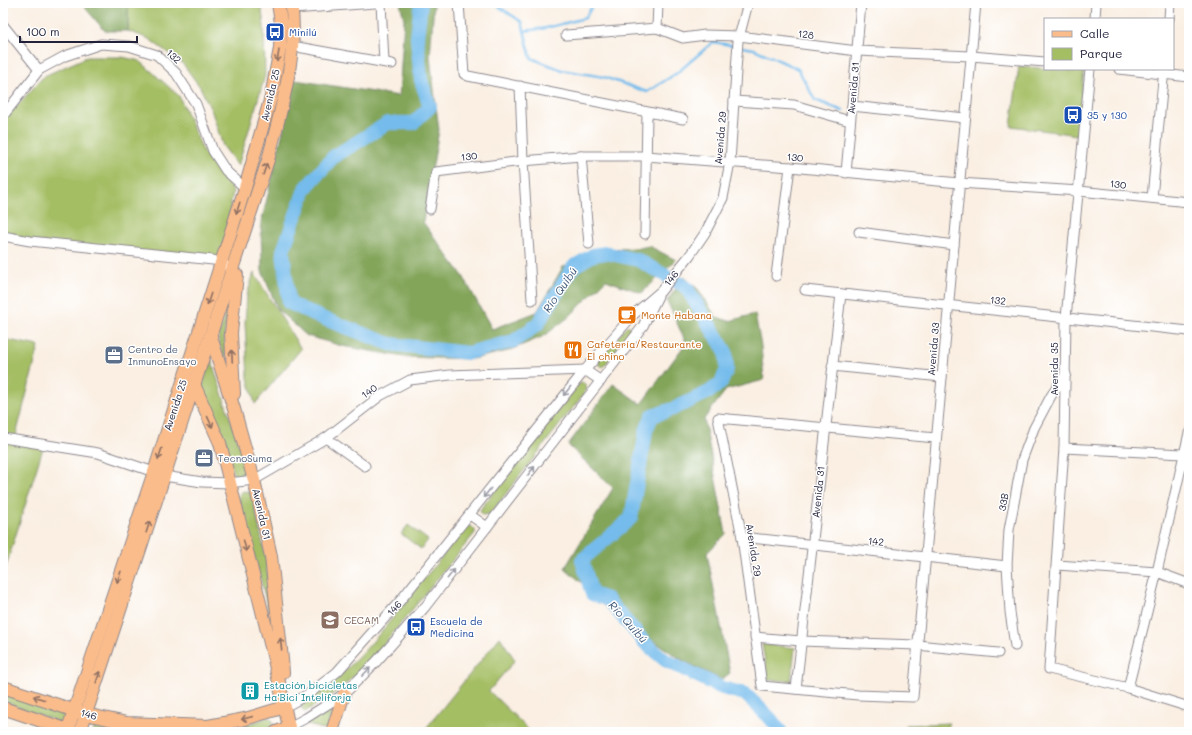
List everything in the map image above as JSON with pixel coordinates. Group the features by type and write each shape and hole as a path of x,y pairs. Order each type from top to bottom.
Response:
{"main road":[{"name":"Avenida 25","path":"159,474 188,364 245,188 271,97 280,48 281,23 278,3"},
{"name":"Avenida 25","path":"70,731 80,712 159,474 194,386 211,337 268,160 284,100 294,26 292,6"},
{"path":"234,409 230,333 236,280 249,219"},
{"name":"Avenida 31","path":"211,337 234,409 254,480 271,556 282,659 284,702"},
{"name":"Avenida 31","path":"188,364 194,386 220,443 290,729"},
{"name":"146","path":"4,687 80,712 127,723 185,728 208,726 245,719 284,702"},
{"path":"332,732 344,694"},
{"path":"3,708 70,731"},
{"name":"Avenida 25","path":"80,712 80,732"},
{"name":"146","path":"276,732 290,729"}],"street":[{"path":"292,6 375,3"},
{"path":"292,46 388,63 381,3"},
{"path":"458,3 464,74 683,120"},
{"path":"657,28 658,3"},
{"name":"Avenida 29","path":"682,265 705,233 723,198 730,162 738,42 748,3"},
{"name":"Avenida 31","path":"846,173 861,3"},
{"name":"Avenida 33","path":"796,689 858,695 913,697 976,3"},
{"path":"1094,3 1095,18"},
{"path":"1169,18 1170,3"},
{"path":"3,25 39,70"},
{"name":"128","path":"566,35 657,28 683,38 705,35 738,42 857,51 971,56 1044,62"},
{"name":"132","path":"4,114 39,70 65,56 101,44 129,46 157,55 176,73 196,104 213,151 226,170 245,188"},
{"name":"Avenida 35","path":"1090,70 1066,318 1064,448 1049,669 1128,688"},
{"path":"1134,70 1164,72 1189,77"},
{"path":"1152,198 1164,72"},
{"path":"520,86 523,161 532,300"},
{"path":"734,101 794,105 850,121"},
{"path":"852,106 965,118"},
{"path":"645,234 647,113"},
{"path":"581,156 589,244"},
{"name":"130","path":"430,209 436,172 523,161 581,156 646,156 730,162 959,183 1079,191 1189,202"},
{"path":"776,276 790,167"},
{"path":"859,232 954,245"},
{"path":"3,236 30,241 221,262 228,268 231,277"},
{"name":"146","path":"284,702 310,693 337,672 400,601 585,370 633,315 661,291 682,265"},
{"name":"132","path":"805,290 1189,331"},
{"name":"146","path":"290,729 344,694 376,662 425,607 643,326 661,291"},
{"name":"Avenida 31","path":"796,689 841,294"},
{"path":"832,366 942,377"},
{"path":"585,370 601,381"},
{"name":"140","path":"3,438 98,453 159,474 202,482 229,483 254,480 326,438 380,396 410,380 450,375 585,370"},
{"name":"33B","path":"1015,646 1010,612 1008,566 1009,530 1022,460 1034,428 1051,396 1066,373"},
{"name":"Avenida 29","path":"796,689 762,686 742,537 718,418 826,428"},
{"path":"826,428 936,438"},
{"path":"1189,433 1186,455 1128,688 1189,707"},
{"path":"326,438 364,466"},
{"path":"1064,448 1186,455"},
{"path":"470,515 487,527"},
{"name":"142","path":"742,537 1008,566"},
{"path":"1057,565 1157,572 1189,584"},
{"path":"755,637 917,645 998,653"}],"green space":[{"path":"81,3 128,3 128,31 105,31"},
{"path":"128,3 261,3 264,26 265,76 238,166 223,146 212,112 200,87 183,64 149,39 128,31"},
{"path":"400,3 434,3 430,57 439,130 423,222 463,276 492,329 537,312 563,267 594,249 639,248 649,246 676,260 642,293 606,280 569,317 544,336 508,351 472,359 404,357 342,346 307,336 278,310 262,271 261,224 295,80 399,96 404,19"},
{"path":"87,57 122,57 140,61 179,96 204,153 233,191 221,262 3,238 3,118 17,106 44,76"},
{"path":"1019,66 1044,68 1044,70 1084,72 1077,135 1011,126"},
{"path":"254,273 301,349 255,404 248,378 245,323 247,295"},
{"path":"684,277 698,289 716,317 729,321 755,314 761,346 764,380 726,390 704,419 726,534 707,553 730,673 721,680 682,660 652,640 629,630 607,607 590,598 582,583 565,568 613,488 568,445 613,384 641,404 686,343 667,301"},
{"path":"228,303 224,336 226,365 218,339"},
{"path":"628,325 630,327 630,331 605,365 602,367 599,365 598,360"},
{"path":"3,339 39,346 15,439 44,445 3,576"},
{"path":"211,359 246,467 246,472 241,476 236,477 233,473 226,441 202,387"},
{"path":"582,382 587,386 586,391 490,514 482,515 480,511 482,507"},
{"path":"244,491 249,492 253,499 266,559 272,623 239,498 240,493"},
{"path":"408,525 428,540 421,549 401,534"},
{"path":"468,526 471,526 475,530 475,533 366,666 337,691 305,712 303,711 301,706 331,683 371,643"},
{"path":"500,637 515,660 489,691 531,732 423,732"},
{"path":"762,644 795,648 791,681 768,680"},
{"path":"11,693 66,716 64,722 61,723 8,703 6,698 7,695"},
{"path":"332,711 326,730 305,724"},
{"path":"269,717 273,721 273,725 260,730 251,732 206,732 235,729"},
{"path":"96,722 123,728 151,731 174,730 181,732 97,732 93,731"},
{"path":"949,723 948,732 899,732 906,725"}],"waterway":[{"name":"Río Quibú","path":"421,3 417,38 421,80 430,107 413,123 388,123 333,157 305,189 283,251 289,303 322,318 390,344 468,353 514,341 537,325 573,267 593,255 606,253 638,260 686,287 726,352 727,369 721,383 709,392 673,409 652,416 646,431 631,518 582,560 592,594 607,599 645,643 665,660 722,688 745,694 770,718 781,732"},
{"path":"493,3 522,22 531,58 562,70 604,77 647,92 677,73 713,42 754,49 798,69 815,100 843,111"},
{"path":"524,31 546,28 585,18 594,3"}],"place":[{"name":"Minilú","path":"275,32"},
{"name":"35 y 130","path":"1073,115"},
{"name":"Monte Habana","path":"627,315"},
{"name":"Cafetería/Restaurante El chino","path":"573,350"},
{"name":"Centro de InmunoEnsayo","path":"114,355"},
{"name":"TecnoSuma","path":"204,458"},
{"name":"CECAM","path":"330,620"},
{"name":"Escuela de Medicina","path":"416,627"},
{"name":"Estación bicicletas Ha'Bici Inteliforja","path":"250,691"}]}
